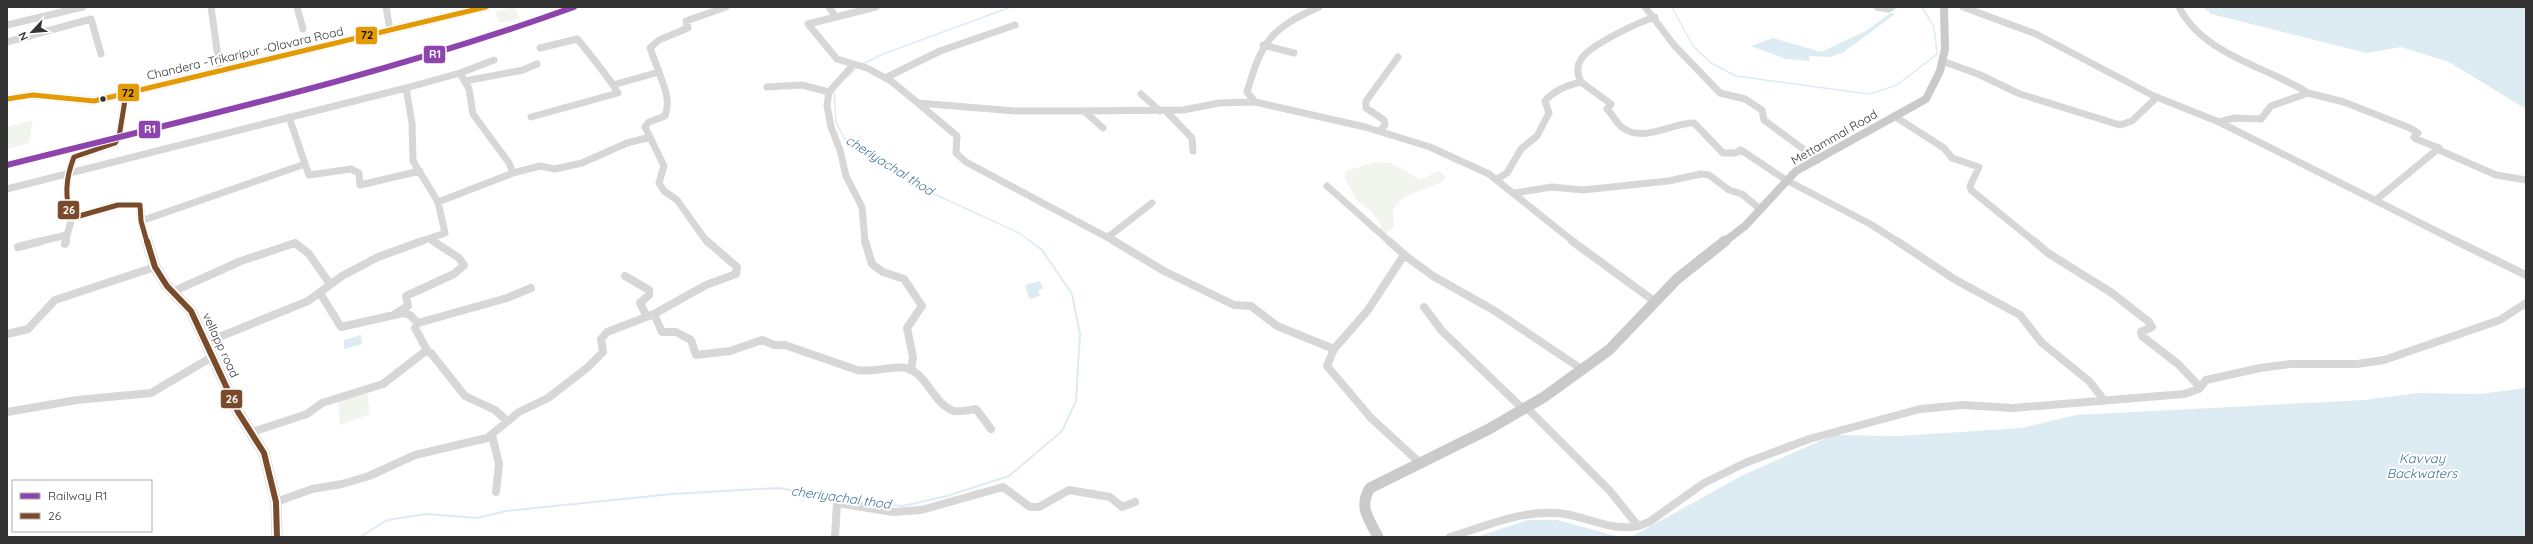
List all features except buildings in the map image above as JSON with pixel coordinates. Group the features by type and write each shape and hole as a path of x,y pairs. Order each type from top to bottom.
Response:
{"main road":[{"name":"Chandera -Trikaripur -Olavara Road","path":"7,99 33,95 87,102 126,94 486,7"},
{"name":"Mettammal Road","path":"1378,537 1363,507 1363,496 1370,488 1419,462 1488,429 1525,408 1583,370 1609,350 1654,301 1677,279 1745,226 1786,180 1796,171 1926,99 1942,61 1945,49 1944,7"},
{"path":"72,218 67,208 68,172 74,157 114,143 119,137 126,94"},
{"name":"vellapp road","path":"72,218 118,205 140,205 141,221 155,267 172,292 191,311 207,342 238,412 264,453 276,502 277,537"}],"street":[{"path":"7,25 83,7"},
{"path":"211,7 220,71"},
{"path":"297,7 303,29"},
{"path":"386,7 390,30"},
{"path":"276,502 312,489 342,484 369,476 415,455 474,442 492,435 519,412 548,398 600,356 603,352 601,336 607,332 650,316 706,285 736,274 736,267 710,246 677,200 664,191 659,183 664,166 645,127 649,122 665,116 668,109 668,101 650,48 656,39 683,32 688,28 686,21 726,7"},
{"path":"828,7 836,17"},
{"path":"876,7 808,24 837,59 867,68 885,78 918,103 957,136 956,153 966,162 1108,238 1170,274 1234,305 1251,306 1277,326 1334,349"},
{"path":"1255,102 1247,92 1266,40 1281,24 1310,8 1319,7"},
{"path":"1645,7 1655,17 1670,41 1720,93 1725,96 1745,99 1762,110 1764,120 1818,160"},
{"path":"1877,7 1888,9 1892,7"},
{"path":"1963,7 2036,34 2157,97 2219,122 2376,200 2422,225 2526,275"},
{"path":"2179,7 2184,20 2207,39 2308,93 2357,107 2410,128 2418,133 2414,137 2435,146 2439,150 2496,175 2526,180"},
{"path":"1655,17 1634,24 1583,56 1578,63 1577,73 1581,82 1611,104 1607,109 1621,127 1629,132 1641,135 1671,125 1694,123 1723,153 1741,150 1786,180 1872,225 1954,279 2020,315 2042,343 2089,381 2104,400"},
{"path":"7,42 91,19 101,54"},
{"path":"885,78 940,51 1015,25"},
{"path":"531,117 618,93 604,72 588,56 581,41 577,39 540,48"},
{"path":"1263,45 1294,53"},
{"path":"1380,131 1384,125 1384,120 1366,108 1365,104 1369,94 1398,56"},
{"path":"7,189 68,172 406,88 460,73 494,60"},
{"path":"1942,61 1978,74 2020,94 2120,124 2128,124 2133,119 2144,113 2157,97"},
{"path":"465,81 523,70 537,64"},
{"path":"853,65 829,92 827,105 831,127 840,150 846,176 862,207 864,238 870,260 883,272 904,280 922,306 907,328 913,357 911,370"},
{"path":"613,85 659,72"},
{"path":"460,73 471,96 473,114 509,163 513,173"},
{"path":"1497,179 1507,173 1514,164 1521,149 1537,136 1549,113 1545,101 1547,98 1564,88 1581,82"},
{"path":"767,87 802,85 829,92"},
{"path":"207,342 308,301 330,284 373,260 445,233 438,202 413,161 412,122 406,88"},
{"path":"2219,122 2234,118 2261,119 2271,106 2308,93"},
{"path":"1141,94 1163,111 1192,138 1193,151"},
{"path":"918,103 1015,111 1163,111 1183,110 1219,103 1255,102 1380,131 1430,147 1489,174 1497,179 1557,230 1654,301"},
{"path":"1084,111 1103,128"},
{"path":"1894,116 1944,148 1952,158 1979,167 1970,186 1971,190 2048,253 2112,293 2149,322 2152,327 2142,332 2142,336 2178,364 2200,388"},
{"path":"289,117 309,176 351,169 359,173 360,185 420,171"},
{"path":"438,202 513,173 540,166 555,169 582,163 627,143 650,138"},
{"path":"2376,200 2439,150"},
{"path":"141,221 305,164"},
{"path":"1514,193 1552,187 1583,190 1668,181 1701,174 1709,175 1729,190 1742,194 1760,210"},
{"path":"1327,186 1407,257 1433,276 1495,311 1583,370"},
{"path":"1108,238 1152,203"},
{"path":"64,244 72,218"},
{"path":"18,248 67,234"},
{"path":"320,293 341,327 360,324 395,314 408,306 406,296 454,274 464,265 463,261 457,256 446,251 431,239"},
{"path":"172,292 241,261 295,243 299,244 306,251 330,284"},
{"path":"1407,257 1402,258 1368,310 1334,349 1327,366 1371,418 1419,462"},
{"path":"7,334 28,329 55,300 139,274 155,267"},
{"path":"625,276 648,290 649,295 640,303 662,332 676,332 691,340 696,355 730,351 762,340 774,345 785,345 868,372 906,368 920,376 943,404 955,411 976,409 991,429"},
{"path":"426,352 427,348 415,328 418,323 507,298 531,288"},
{"path":"1450,537 1525,517 1558,513 1609,527 1631,528 1648,522 1704,483 1745,463 1809,438 1851,426 1920,409 1963,405 2013,408 2184,394 2200,388 2206,380 2260,368 2290,364 2357,364 2384,360 2500,320 2526,303"},
{"path":"1424,307 1442,331 1525,408 1610,491 1638,526"},
{"path":"395,314 410,315 418,323"},
{"path":"426,352 430,353 465,396 495,410 507,421"},
{"path":"252,432 307,414 322,403 383,384 426,352"},
{"path":"7,412 77,400 151,393 212,356"},
{"path":"492,435 498,464 496,492"},
{"path":"835,537 837,503 893,512 921,510 1003,487 1030,507 1039,507 1069,490 1110,497 1116,504 1122,507 1135,502"}],"shaded area":[{"path":"514,7 520,18 501,23 495,12"},
{"path":"33,120 29,143 7,149 7,127"},
{"path":"1376,162 1391,163 1421,180 1436,172 1441,172 1446,178 1441,182 1411,194 1397,204 1393,211 1394,227 1384,234 1378,228 1382,226 1369,209 1357,201 1345,179 1345,172"},
{"path":"367,392 370,414 340,425 338,401"}],"water":[{"path":"2203,7 2526,7 2526,109 2449,62 2401,47 2366,53 2211,14"},
{"path":"1890,13 1895,14 1844,52 1830,57 1809,56 1810,61 1786,59 1751,46 1773,38 1821,52 1866,31"},
{"path":"1040,281 1043,289 1038,290 1040,296 1029,299 1025,285"},
{"path":"361,335 362,344 344,349 344,340"},
{"name":"Kavvay Backwaters","path":"2526,388 2526,537 1631,537 1745,474 1834,435 1899,436 2022,428 2076,415 2365,400 2417,393 2480,394"},
{"path":"1528,520 1557,520 1620,537 1476,537"}],"waterway":[{"path":"863,64 883,54 1011,7"},
{"path":"1672,7 1693,46 1711,63 1736,76 1869,94 1897,85 1937,54 1934,27 1922,7"},
{"name":"cheriyachal thod","path":"847,77 855,70"},
{"name":"cheriyachal thod","path":"834,90 836,122 844,138 883,159 919,187 1019,233 1031,242"},
{"name":"cheriyachal thod","path":"360,537 387,520 427,514 477,518 506,511 672,494 779,488 871,504 903,506 947,496 1009,476 1062,431 1076,401 1080,334 1072,294 1042,250 1030,241"}],"rail line":[{"name":"R1","path":"7,165 364,75 505,32 574,7"}],"transit line":[{"name":"72","path":"7,99 33,95 94,101 486,7"},
{"name":"26","path":"126,94 119,137 115,143 74,157 67,179 67,203 69,211 72,218 118,205 140,205 141,221 155,267 167,286 191,311 238,412 264,453 276,502 277,537"}]}
